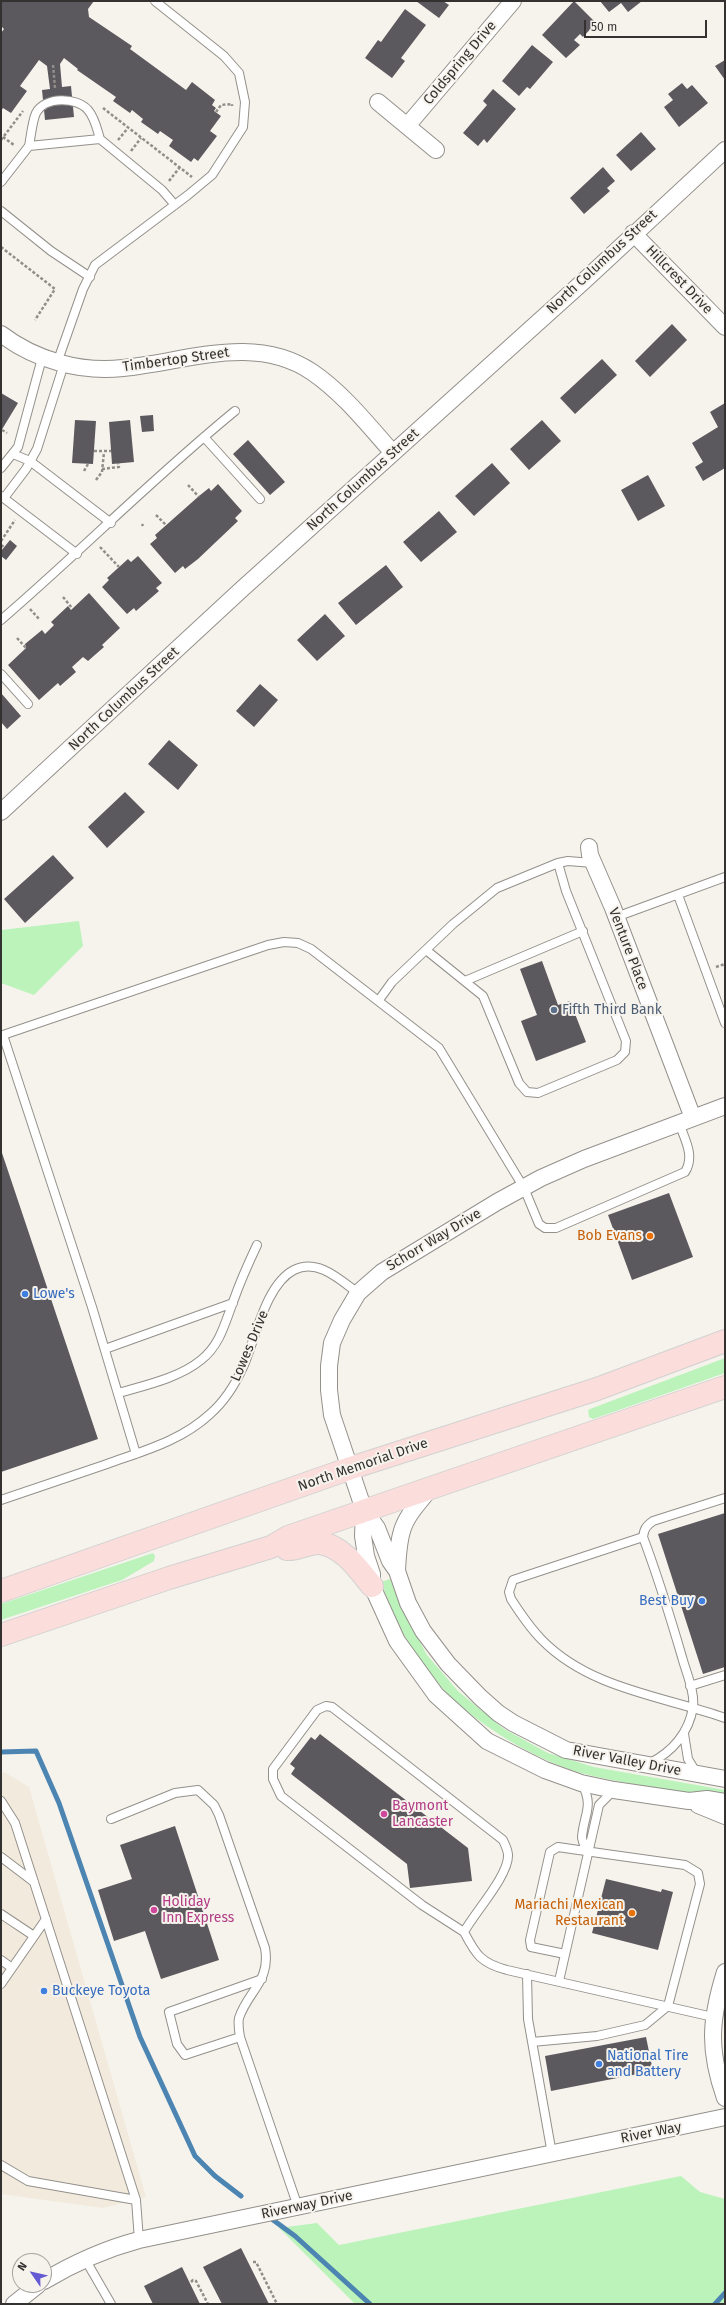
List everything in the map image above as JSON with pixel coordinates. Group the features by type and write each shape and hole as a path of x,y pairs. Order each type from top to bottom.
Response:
{"main road":[{"name":"North Memorial Drive","path":"1,1591 351,1468 597,1390 725,1341"},
{"path":"1,1635 169,1578 271,1547 288,1537 364,1510 725,1387"},
{"path":"271,1547 291,1549 321,1543 332,1548 354,1563 372,1586"}],"street":[{"name":"Coldspring Drive","path":"407,126 513,1"},
{"path":"378,102 436,150"},
{"name":"North Columbus Street","path":"1,812 242,589 585,280 633,233 725,150"},
{"name":"Hillcrest Drive","path":"633,233 725,327"},
{"name":"Timbertop Street","path":"1,334 42,358 60,363 122,368 205,353 238,351 283,359 311,372 338,393 393,453"},
{"name":"Venture Place","path":"589,847 593,863 616,917 686,1121"},
{"name":"Schorr Way Drive","path":"364,1510 351,1468 341,1446 332,1415 329,1390 329,1366 332,1343 358,1293 388,1268 524,1188 584,1159 725,1106"},
{"name":"River Valley Drive","path":"397,1571 402,1527 408,1514 431,1488"},
{"name":"River Valley Drive","path":"364,1510 377,1528 390,1561 397,1571 408,1603 435,1648 462,1680 498,1713 519,1726 566,1750 646,1766 724,1779"},
{"name":"River Valley Drive","path":"364,1510 363,1536 366,1556 372,1574 372,1586 397,1641 436,1695 487,1741 523,1760 581,1783 614,1790 689,1801 708,1799 725,1802"},
{"path":"689,1801 725,1816"},
{"path":"725,1972 712,2042 725,2098"},
{"name":"River Way","path":"578,2148 725,2117"},
{"name":"Riverway Drive","path":"52,2277 66,2268 139,2240 578,2148"},
{"path":"14,2304 28,2293"}],"lane":[{"path":"77,554 2,497 30,461 37,449 60,363 95,265 175,205 212,175 243,127 245,102 239,73 224,56 155,1"},
{"path":"1,182 29,146 36,113 44,104 57,101 75,101 88,110 96,123 100,139 162,190 175,205"},
{"path":"29,146 100,139"},
{"path":"1,211 51,251 90,276"},
{"path":"1,468 18,447 42,358"},
{"path":"1,620 77,554 204,437 235,411"},
{"path":"204,437 260,500"},
{"path":"13,454 30,461 111,523"},
{"path":"1,674 28,704"},
{"path":"379,1000 392,982 476,903 497,888 558,863 568,861 593,863"},
{"path":"426,950 465,981 482,996 487,1003 519,1083 527,1092 538,1093 622,1057 626,1041 583,931 566,892 558,863"},
{"path":"616,917 725,877"},
{"path":"678,895 725,1023"},
{"path":"465,981 583,931"},
{"path":"136,1454 119,1393 2,1031 268,945 284,942 298,943 311,949 379,1000 439,1048 524,1188 539,1224 545,1228 556,1228 685,1172 690,1165 686,1121"},
{"path":"119,1393 180,1373 201,1361 211,1351 220,1338 257,1245"},
{"name":"Lowes Drive","path":"1,1500 136,1454 172,1440 191,1430 210,1414 225,1398 245,1363 273,1291 285,1276 303,1267 321,1269 332,1274 358,1293"},
{"path":"105,1349 233,1303"},
{"path":"646,1766 672,1748 684,1734 693,1707 690,1686 658,1578 643,1537 646,1526 653,1521 725,1498"},
{"path":"643,1537 513,1580 509,1592 511,1599 541,1640 565,1660 589,1675 615,1685 693,1707 725,1718"},
{"path":"690,1686 725,1675"},
{"path":"464,1932 471,1919 506,1868 508,1853 503,1840 332,1707 326,1706 316,1710 273,1769 273,1779 281,1796 422,1905 464,1932 476,1954 491,1966 668,2006 718,2010"},
{"path":"684,1734 690,1766 698,1775"},
{"path":"581,1783 588,1800 582,1838 587,1852"},
{"path":"111,1819 175,1793 198,1790 214,1805 265,1948 268,1962 262,1979 239,2018 240,2037 298,2207"},
{"path":"559,1981 587,1852 599,1805 614,1790"},
{"path":"1,1801 15,1824 136,2200 139,2240"},
{"path":"532,2042 597,2036 645,2024 668,2006 700,1884 698,1873 685,1865 558,1847 550,1852 532,1932 531,1947 565,1954"},
{"path":"1,1857 34,1882"},
{"path":"1,1914 34,1936"},
{"path":"1,1984 46,1919"},
{"path":"1,1960 12,1968"},
{"path":"527,1974 528,2019 552,2154"},
{"path":"240,2037 185,2055 177,2044 169,2012 262,1979"},
{"path":"1,2165 28,2181 136,2200"},
{"path":"85,2260 111,2304"}],"path":[{"path":"53,65 57,101"},
{"path":"216,112 220,105 232,104 232,110"},
{"path":"100,106 193,178 198,172"},
{"path":"1,140 25,108"},
{"path":"162,190 180,168"},
{"path":"1,246 55,289 35,320"},
{"path":"2,430 7,433"},
{"path":"94,451 111,451"},
{"path":"96,480 102,469 104,452"},
{"path":"102,469 119,468 118,463"},
{"path":"84,471 88,464"},
{"path":"188,485 199,497"},
{"path":"1,541 21,512"},
{"path":"156,515 166,525"},
{"path":"93,539 118,567"},
{"path":"63,598 72,608"},
{"path":"17,638 26,648"},
{"path":"253,2262 256,2262 277,2304"},
{"path":"191,2282 196,2281 208,2304"}],"shaded area":[{"name":"Buckeye Toyota","path":"1,1772 6,1773 29,1787 146,2197 103,2208 1,2194"}],"green space":[{"path":"79,921 83,946 34,995 1,983 1,930"},
{"path":"725,1358 725,1373 593,1419 589,1417 588,1411 590,1409"},
{"path":"153,1553 155,1556 154,1561 122,1580 1,1620 1,1604"},
{"path":"390,1579 401,1607 427,1655 458,1691 504,1729 548,1753 594,1767 725,1790 725,1798 642,1786 593,1776 569,1769 545,1759 520,1747 496,1732 452,1697 433,1678 418,1658 402,1631 381,1582"},
{"path":"681,2176 700,2192 725,2199 725,2304 355,2304 279,2228 317,2223 339,2245"}],"building":[{"path":"1,1 94,1 88,9 89,17 132,46 130,49 186,90 192,82 215,100 212,105 216,108 214,111 221,116 210,131 217,136 198,161 194,158 191,162 169,146 173,140 160,131 158,134 141,122 143,119 132,110 130,113 113,101 116,97 77,70 78,69 64,58 60,64 62,87 71,86 74,117 45,120 42,90 50,89 47,66 39,60 20,86 27,91 11,113 3,108 1,111 1,33 4,29 1,26"},
{"path":"416,1 443,1 449,5 439,18"},
{"path":"574,1 596,23 583,37 580,34 574,40 580,45 566,58 542,35"},
{"path":"600,1 642,1 628,12 621,3 609,12"},
{"path":"405,9 426,25 401,58 405,61 392,78 365,58 378,40 381,42"},
{"path":"532,45 553,62 530,89 527,87 519,96 502,81"},
{"path":"725,60 725,80 715,66"},
{"path":"682,83 687,89 692,85 708,103 679,127 664,107 673,100 668,94"},
{"path":"493,89 516,109 487,143 484,139 478,146 463,133 487,105 483,101"},
{"path":"641,132 656,149 631,171 616,155"},
{"path":"603,167 615,181 607,188 610,191 584,214 570,198"},
{"path":"672,324 687,340 650,377 635,361"},
{"path":"602,359 617,375 575,414 560,398"},
{"path":"1,393 18,403 1,431"},
{"path":"725,403 725,468 703,481 695,467 703,462 692,443 718,427 710,412"},
{"path":"153,415 154,431 142,432 140,416"},
{"path":"75,420 96,421 93,464 72,463"},
{"path":"130,420 134,462 112,464 109,422"},
{"path":"542,420 561,441 529,470 510,449"},
{"path":"248,440 285,482 270,495 233,454"},
{"path":"492,463 510,483 474,516 455,496"},
{"path":"648,475 665,506 638,521 621,490"},
{"path":"218,484 242,511 235,518 238,521 198,559 185,569 183,566 175,573 150,544 157,538 155,535 199,496 209,488 211,491"},
{"path":"439,511 457,532 421,562 403,542"},
{"path":"10,540 17,546 6,560 1,556 1,551"},
{"path":"138,556 162,583 156,588 159,591 136,611 134,608 127,614 102,587 109,580 107,578 128,559 131,562"},
{"path":"386,565 403,587 356,625 338,603"},
{"path":"89,593 120,628 102,645 104,647 88,661 83,657 72,667 76,672 60,686 58,683 39,700 8,665 26,648 25,644 42,630 45,634 54,625 51,622 68,606 71,610"},
{"path":"325,614 345,636 317,661 297,640"},
{"path":"260,684 278,700 254,727 236,711"},
{"path":"1,693 21,716 7,729 1,722"},
{"path":"169,740 198,765 178,790 148,764"},
{"path":"125,792 145,812 107,848 88,827"},
{"path":"53,855 74,878 25,923 4,899"},
{"name":"Fifth Third Bank","path":"542,961 558,1005 570,1001 586,1042 536,1061 521,1021 537,1015 520,969"},
{"name":"Lowe's","path":"1,1150 98,1439 1,1472"},
{"name":"Bob Evans","path":"669,1193 693,1257 632,1280 608,1215"},
{"name":"Best Buy","path":"725,1513 725,1667 703,1674 658,1534"},
{"name":"Baymont Lancaster","path":"320,1734 468,1848 472,1881 410,1888 407,1864 291,1774 295,1768 290,1764 311,1737 315,1740"},
{"name":"Holiday Inn Express","path":"175,1826 219,1960 161,1979 145,1931 114,1941 98,1890 132,1879 120,1845"},
{"name":"Mariachi Mexican Restaurant","path":"606,1879 661,1892 662,1889 673,1892 658,1950 592,1933"},
{"name":"National Tire and Battery","path":"646,2037 653,2071 551,2091 545,2056"},
{"path":"241,2248 269,2304 222,2304 203,2267"},
{"path":"182,2267 200,2304 153,2304 144,2286"}],"waterway":[{"path":"1,1752 36,1751 59,1803 140,2037 195,2156 215,2176 241,2196"},
{"path":"269,2217 295,2236 370,2304"},
{"path":"715,2304 725,2293"}],"place":[{"name":"Fifth Third Bank","path":"554,1010"},
{"name":"Bob Evans","path":"650,1236"},
{"name":"Lowe's","path":"25,1294"},
{"name":"Best Buy","path":"702,1601"},
{"name":"Baymont Lancaster","path":"384,1814"},
{"name":"Holiday Inn Express","path":"154,1910"},
{"name":"Mariachi Mexican Restaurant","path":"632,1913"},
{"name":"Buckeye Toyota","path":"44,1991"},
{"name":"National Tire and Battery","path":"599,2064"}]}
